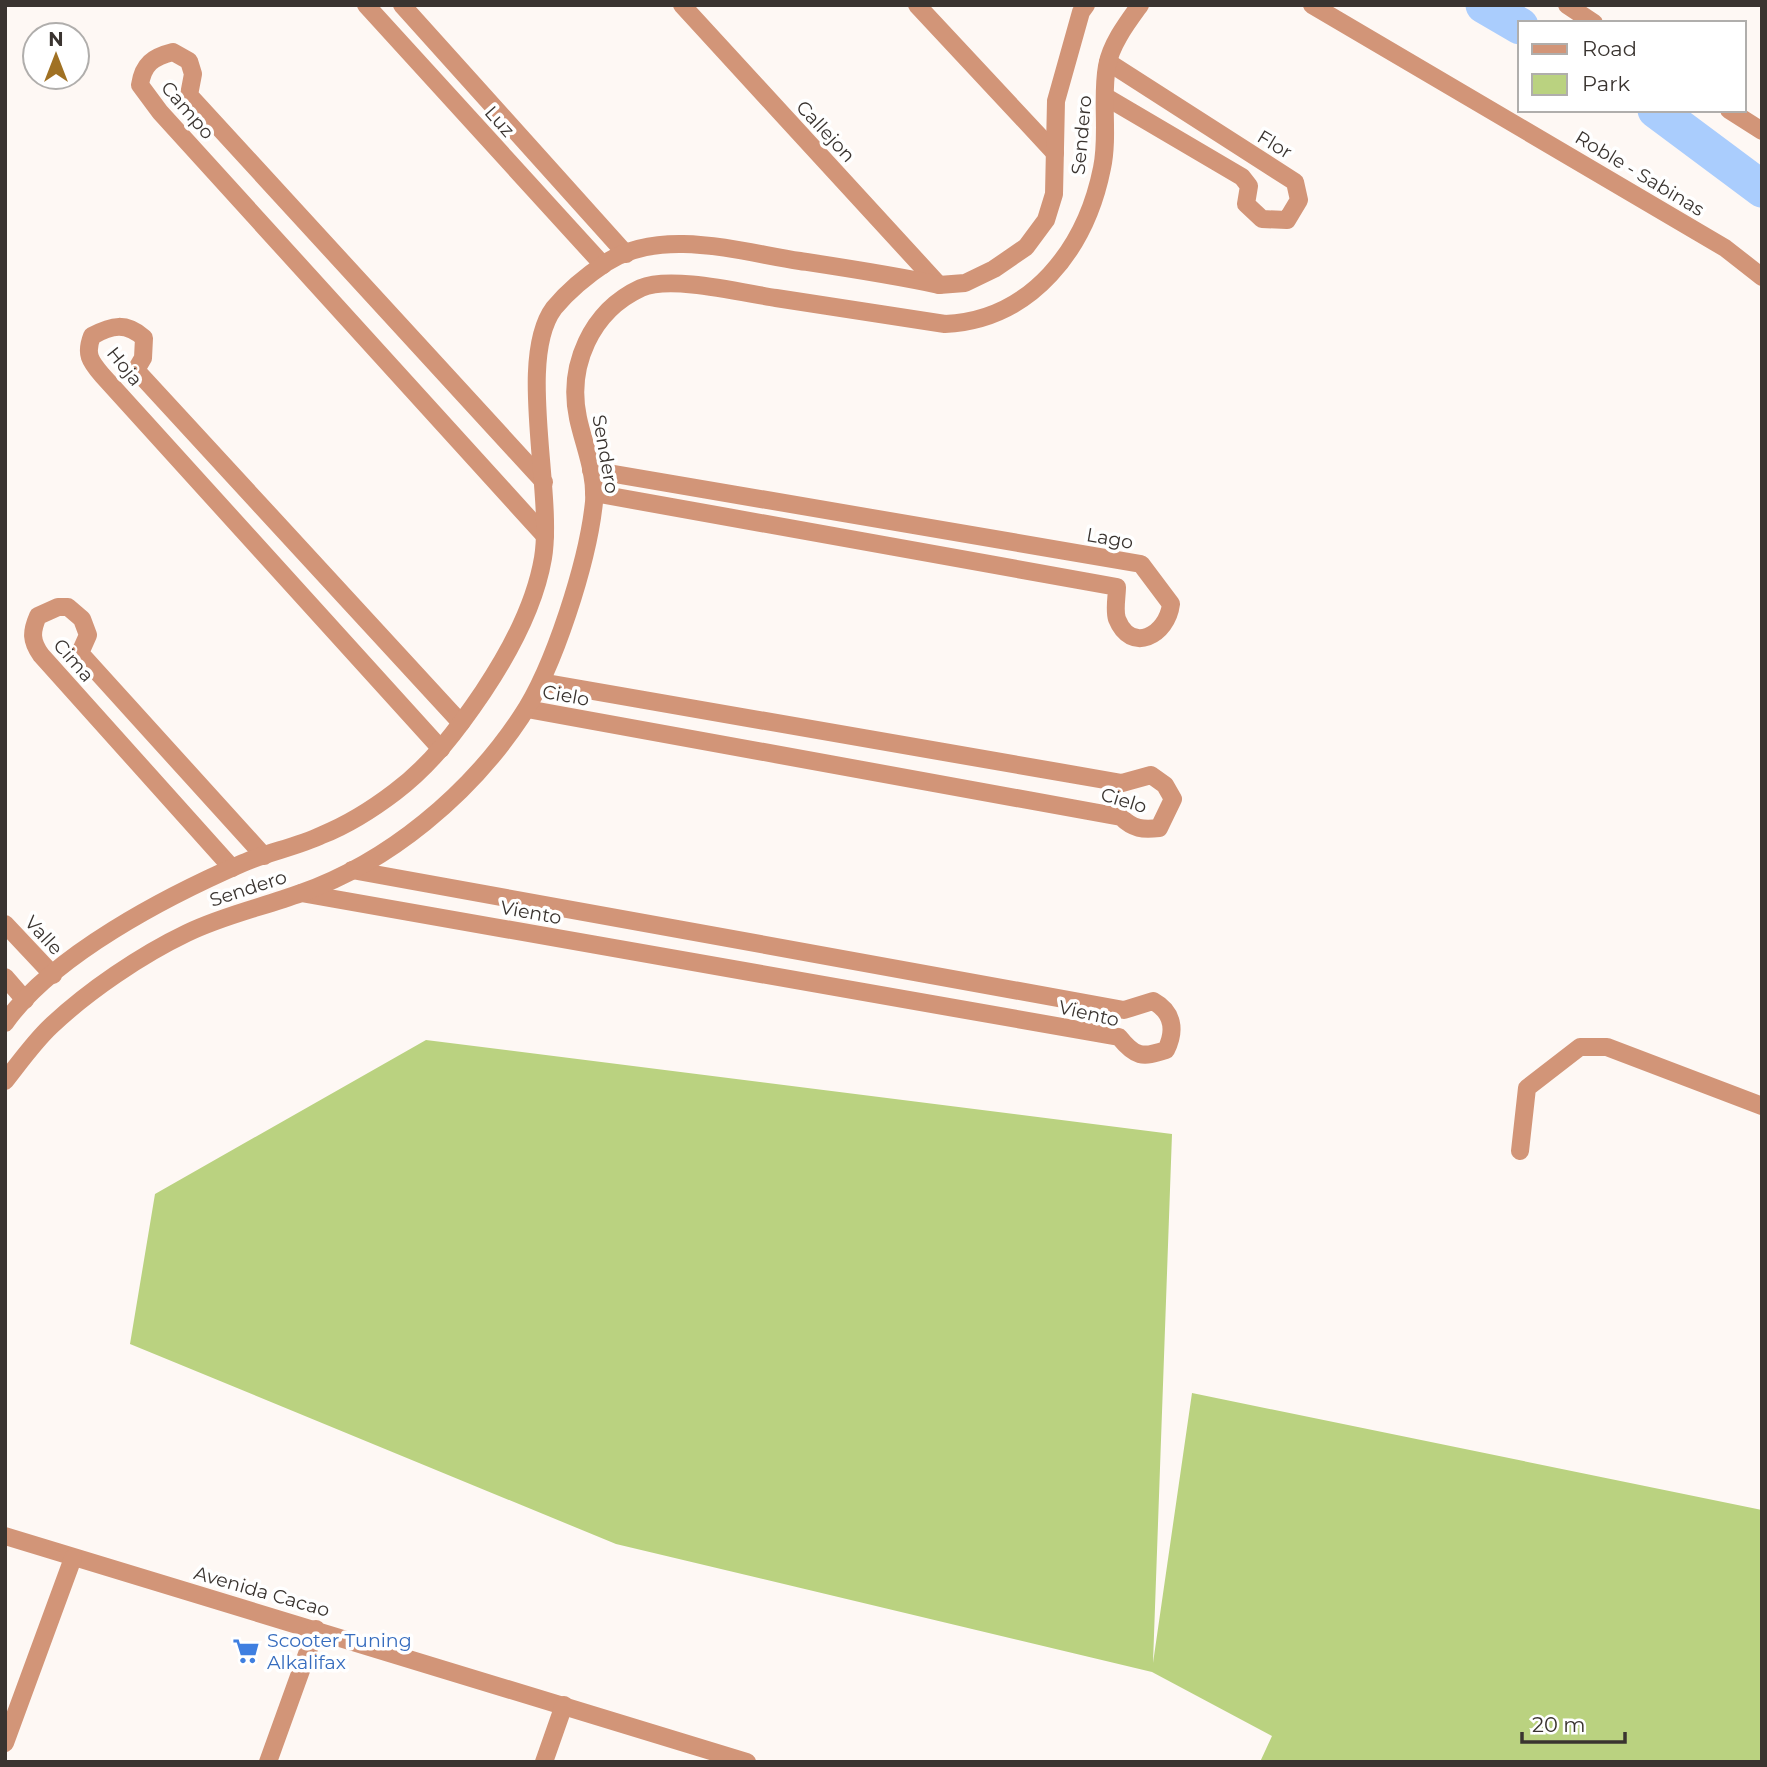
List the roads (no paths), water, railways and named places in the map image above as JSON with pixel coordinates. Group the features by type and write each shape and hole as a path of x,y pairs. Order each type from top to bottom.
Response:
{"street":[{"name":"Luz","path":"366,5 603,265"},
{"name":"Luz","path":"402,5 626,254"},
{"name":"Callejon","path":"682,5 939,285"},
{"path":"917,5 1055,153"},
{"name":"Sendero","path":"5,1023 25,1000 53,975 133,918 232,868 325,835 394,792 441,749 461,723 485,690 525,616 543,560 544,482 536,376 542,337 553,310 603,265 626,254 659,245 695,245 748,251 939,285 965,283 994,269 1026,247 1046,220 1054,194 1056,101 1081,12 1086,5"},
{"name":"Sendero","path":"5,1081 51,1026 143,957 233,913 301,893 352,870 414,832 480,768 527,709 541,682 576,584 594,493 578,419 574,380 583,346 599,319 643,287 678,285 722,289 945,324 971,323 990,317 1039,289 1060,267 1092,208 1103,165 1108,62 1128,21 1140,5"},
{"name":"Roble - Sabinas","path":"1312,5 1333,10 1725,248 1762,277"},
{"path":"1567,5 1591,21"},
{"name":"Campo","path":"544,482 189,95 193,74 189,61 173,52 150,61 142,71 140,85 159,112 545,536"},
{"name":"Flor","path":"1106,97 1242,177 1250,186 1246,204 1262,219 1287,220 1299,200 1295,182 1108,62"},
{"path":"1732,112 1762,131"},
{"name":"Hoja","path":"441,749 90,361 87,349 92,336 119,326 133,328 144,338 144,358 136,370 461,723"},
{"name":"Lago","path":"591,470 1141,564 1171,604 1170,617 1161,632 1148,637 1136,637 1125,632 1116,618 1118,587 594,493"},
{"name":"Cima","path":"232,868 41,655 33,644 32,629 38,616 58,607 68,607 82,619 88,635 80,653 264,856"},
{"name":"Cielo","path":"527,709 1121,817 1130,827 1145,830 1159,828 1173,799 1165,785 1151,775 1122,783 541,682"},
{"name":"Viento","path":"301,893 1119,1037 1131,1052 1147,1056 1166,1050 1172,1039 1172,1020 1165,1007 1153,1001 1125,1010 352,870"},
{"name":"Valle","path":"5,924 53,975"},
{"path":"5,978 25,1000"},
{"path":"1520,1151 1527,1088 1580,1047 1607,1047 1762,1106"},
{"name":"Avenida Cacao","path":"5,1536 747,1762"},
{"path":"5,1743 73,1558"},
{"path":"268,1762 316,1629"},
{"path":"544,1762 565,1705"}],"waterway":[{"path":"1484,5 1518,25"},
{"path":"1659,112 1762,189"}],"place":[{"name":"Scooter Tuning Alkalifax","path":"246,1651"}]}
